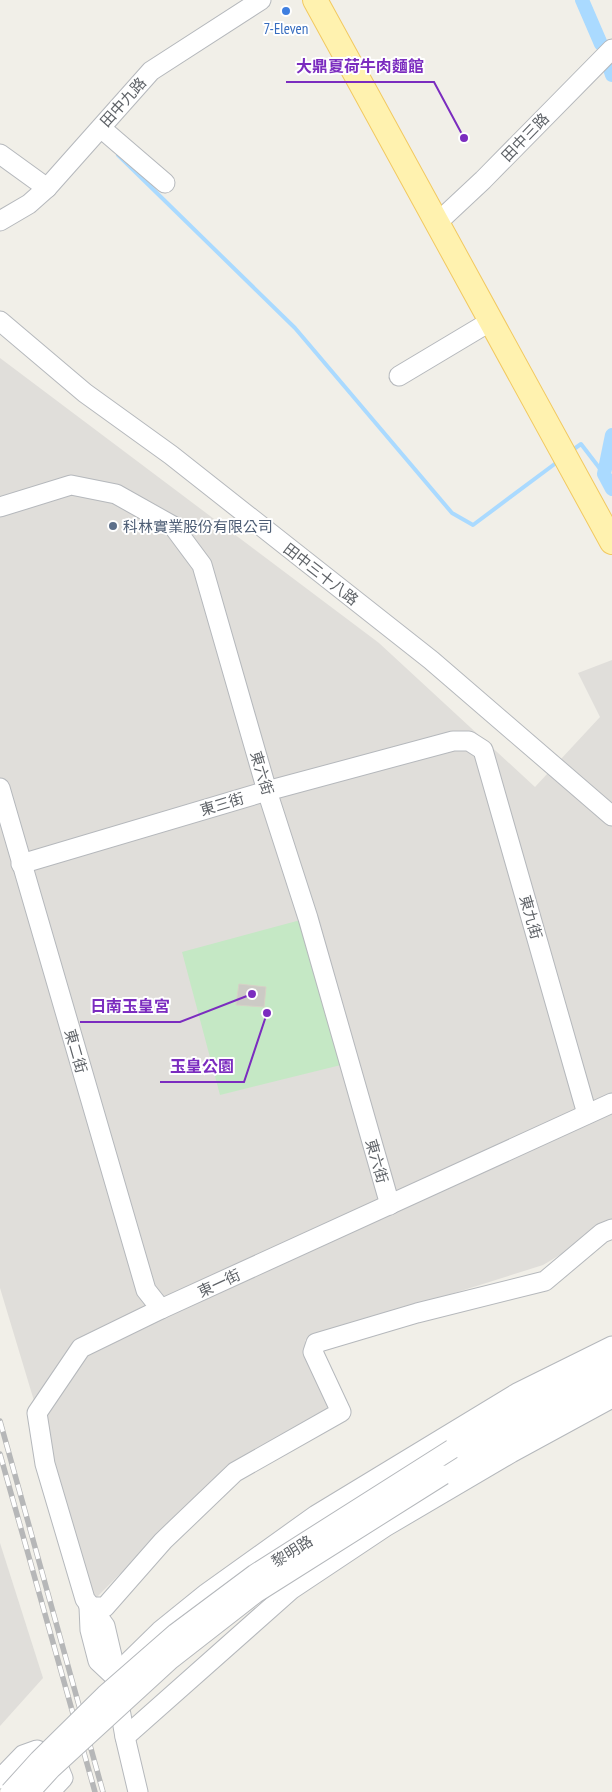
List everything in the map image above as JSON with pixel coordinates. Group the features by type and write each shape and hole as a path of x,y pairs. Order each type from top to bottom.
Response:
{"main road":[{"path":"315,0 612,542"}],"street":[{"name":"田中九路","path":"0,221 30,204 47,188 151,71 261,0"},
{"name":"田中三路","path":"437,223 483,180 612,49"},
{"path":"101,128 165,183"},
{"path":"0,154 47,188"},
{"name":"田中三十八路","path":"0,321 86,394 171,455 431,660 612,816"},
{"path":"399,376 491,321"},
{"name":"東六街","path":"0,507 71,485 116,494 173,526 202,565 267,791 308,918 390,1205"},
{"name":"東三街","path":"21,864 267,791 453,741"},
{"name":"東九街","path":"453,741 470,742 483,750 587,1114"},
{"name":"東二街","path":"0,788 146,1290 161,1309"},
{"name":"東一街","path":"114,1676 98,1661 90,1630 89,1607 84,1599 45,1464 37,1413 81,1348 161,1309 612,1103"},
{"path":"89,1607 105,1607 163,1541 235,1472 341,1412 313,1352 316,1343 417,1313 545,1281 602,1233 612,1229"},
{"path":"138,1792 124,1737 114,1676 160,1631 207,1593 316,1515 447,1444 517,1393 612,1346"},
{"name":"黎明路","path":"10,1792 39,1760 105,1695 176,1633 255,1574 447,1444 487,1429 612,1362"},
{"name":"黎明路","path":"30,1792 51,1769 170,1660 256,1593 443,1474 528,1424 612,1380"},
{"path":"124,1737 292,1589 385,1527 511,1453 612,1398"},
{"path":"443,1474 511,1453"},
{"path":"0,1779 23,1755 37,1750 54,1759 63,1778 50,1792"}],"shaded area":[{"path":"0,358 379,643 535,787 600,717 578,673 612,660 612,1224 543,1265 305,1340 330,1411 228,1465 94,1600 0,1288"},
{"path":"0,1543 43,1678 0,1726"}],"green space":[{"path":"308,918 349,1063 220,1095 182,952"}],"building":[{"path":"239,984 266,987 264,1007 236,1005"}],"waterway":[{"path":"582,0 601,44"},
{"path":"608,63 612,75"},
{"path":"118,155 295,328 452,513 473,525 556,463"},
{"path":"612,435 604,474 612,489"},
{"path":"574,449 581,444 604,474"}],"railway":[{"path":"0,1421 103,1792"},
{"path":"0,1454 95,1792"}],"place":[{"name":"7-Eleven","path":"286,11"},
{"name":"大鼎夏荷牛肉麵館","path":"464,138"},
{"name":"科林實業股份有限公司","path":"113,526"},
{"name":"日南玉皇宮","path":"252,994"},
{"name":"玉皇公園","path":"267,1013"}]}
